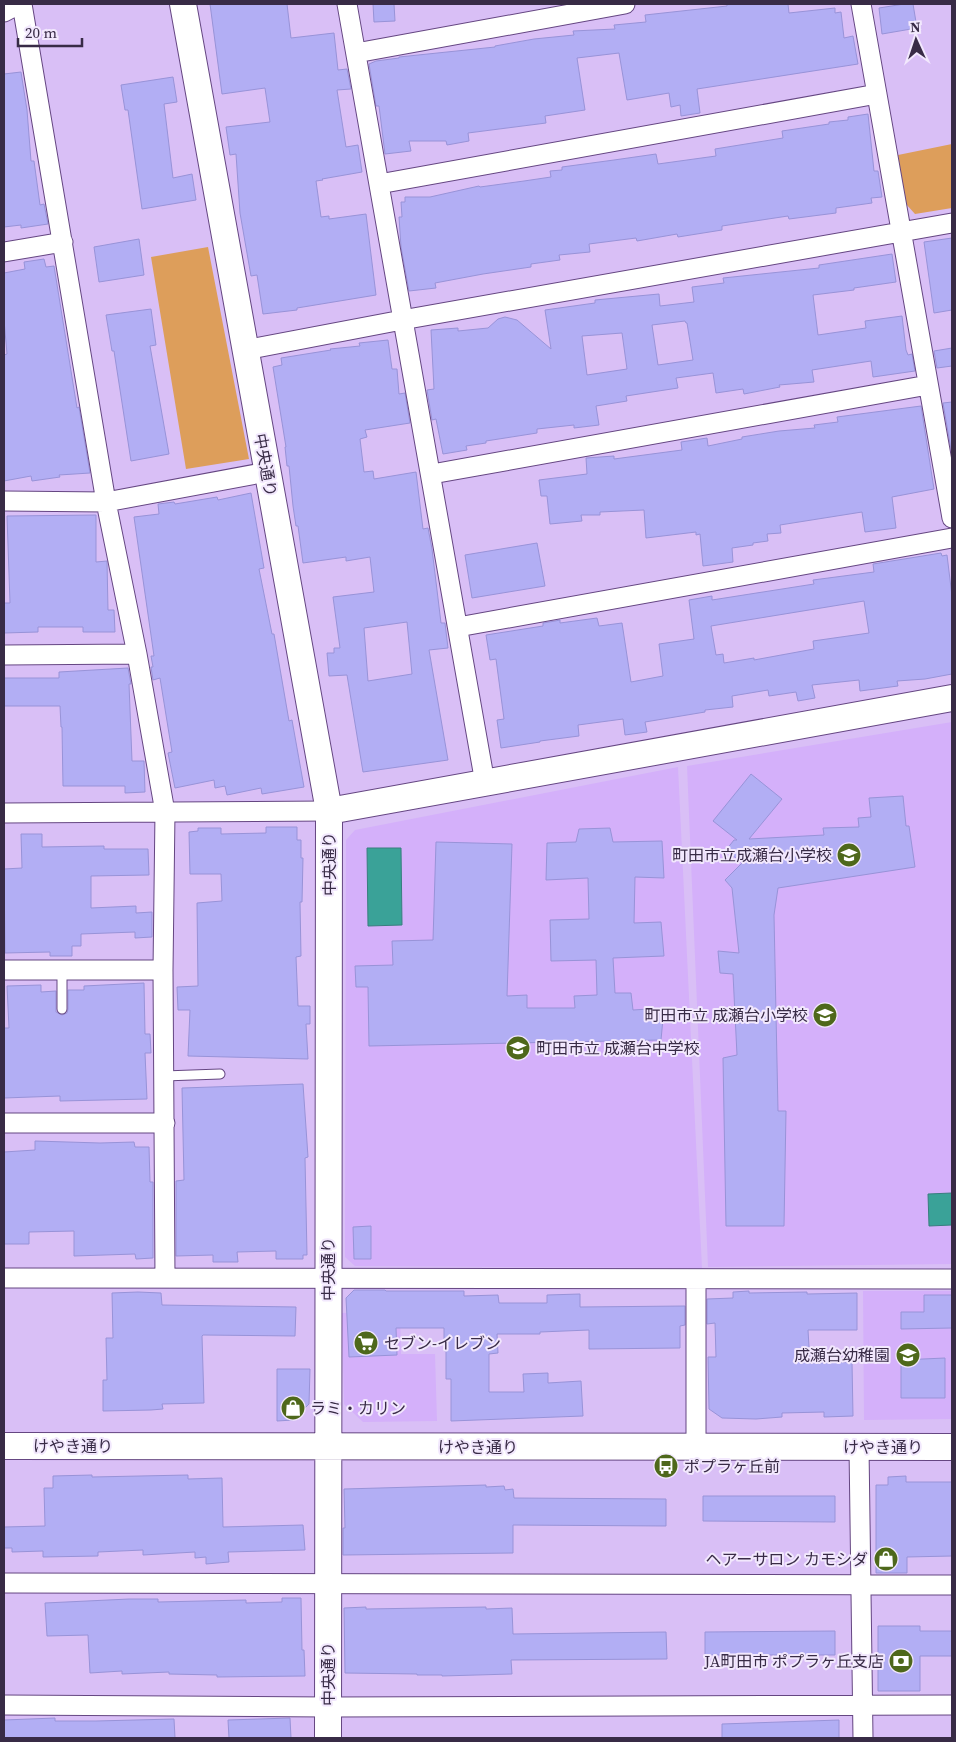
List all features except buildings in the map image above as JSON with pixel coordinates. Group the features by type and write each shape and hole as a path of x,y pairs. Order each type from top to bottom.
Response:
{"street":[{"path":"4,12 21,4 106,502 137,654 164,812 165,1277"},
{"name":"中央通り","path":"183,4 329,811 328,1738"},
{"path":"347,4 402,320 432,474 485,783"},
{"path":"356,52 625,4"},
{"path":"861,4 952,518"},
{"path":"378,184 877,94"},
{"path":"245,350 402,320 952,223"},
{"path":"4,252 63,242"},
{"path":"432,474 928,385"},
{"path":"4,501 106,502 268,472"},
{"path":"458,627 952,538"},
{"path":"4,655 137,654"},
{"path":"4,813 329,811 952,698"},
{"path":"4,970 164,970"},
{"path":"4,1123 164,1123"},
{"path":"4,1278 952,1279"},
{"path":"696,1278 696,1447"},
{"name":"けやき通り","path":"4,1446 952,1447"},
{"path":"859,1447 862,1584 862,1738"},
{"path":"4,1583 952,1585"},
{"path":"4,1705 328,1707 952,1705"}],"lane":[{"path":"62,970 62,1009"},
{"path":"164,1076 220,1074"}],"shaded area":[{"path":"952,144 952,208 915,214 906,204 898,155"},
{"path":"208,247 249,459 186,469 151,257"},
{"name":"町田市立 成瀬台小学校","path":"952,722 952,1264 708,1267 687,766"},
{"name":"町田市立 成瀬台中学校","path":"678,767 702,1268 355,1266 345,1257 346,840 355,830"},
{"path":"367,848 401,848 402,925 368,926"},
{"path":"952,1193 952,1225 929,1226 928,1194"},
{"name":"成瀬台幼稚園","path":"863,1291 952,1291 952,1419 864,1420"},
{"path":"400,1312 401,1354 435,1354 437,1421 363,1422 344,1404 342,1313"}],"place":[{"name":"町田市立成瀬台小学校","path":"849,855"},
{"name":"町田市立 成瀬台小学校","path":"825,1015"},
{"name":"町田市立 成瀬台中学校","path":"518,1048"},
{"name":"セブン-イレブン","path":"366,1343"},
{"name":"成瀬台幼稚園","path":"908,1355"},
{"name":"ラミ・カリン","path":"293,1408"},
{"name":"ポプラヶ丘前","path":"666,1466"},
{"name":"ヘアーサロン カモシダ","path":"886,1559"},
{"name":"JA町田市 ポプラヶ丘支店","path":"901,1661"}]}
